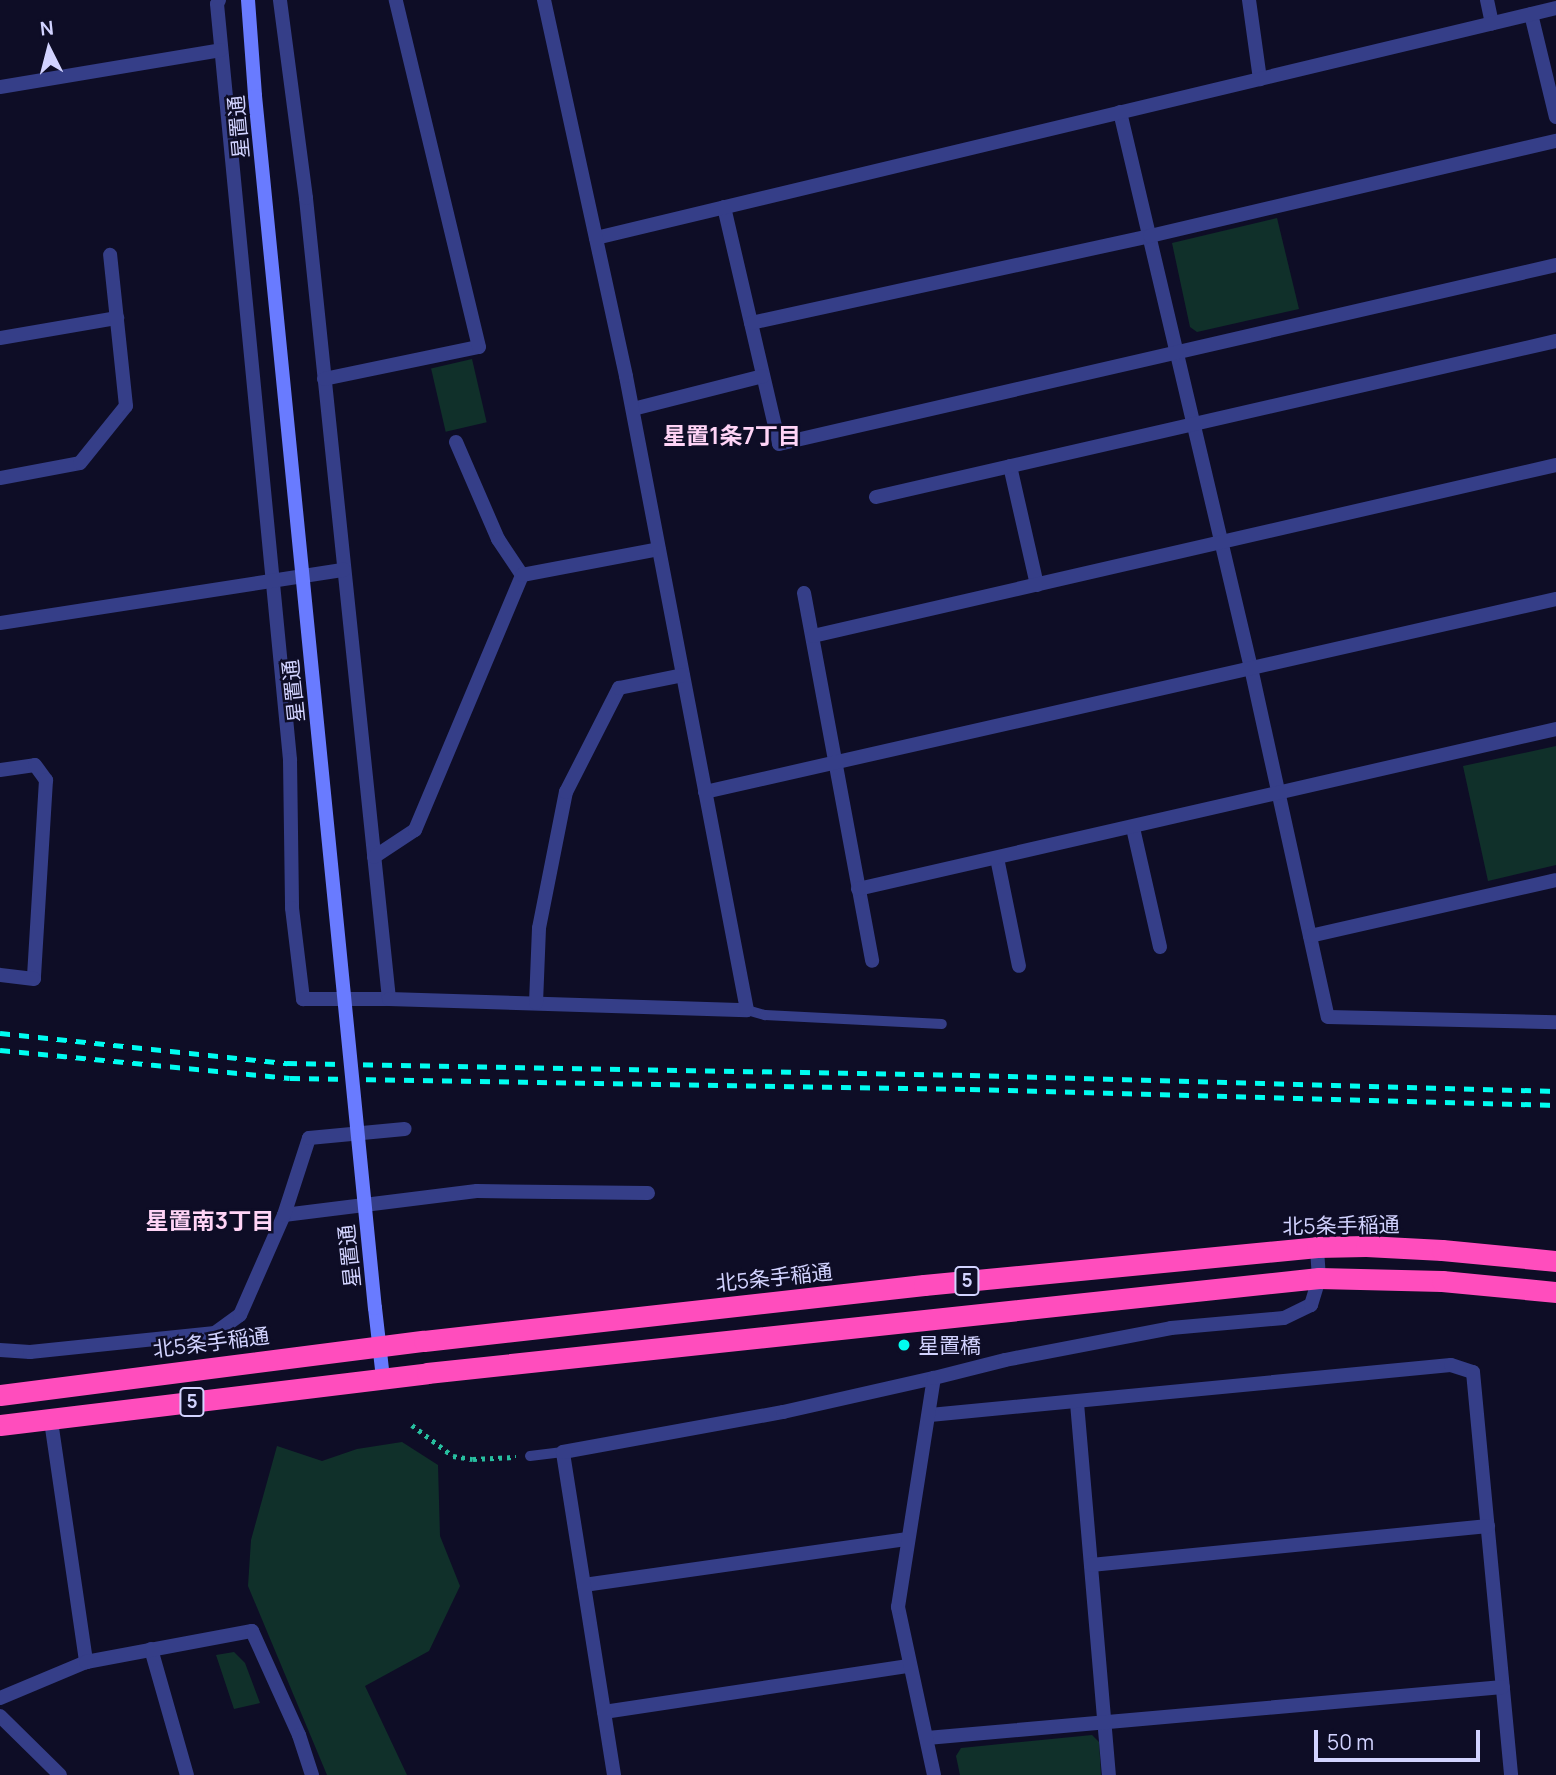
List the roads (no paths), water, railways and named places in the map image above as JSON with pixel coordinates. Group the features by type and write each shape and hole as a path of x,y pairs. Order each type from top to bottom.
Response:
{"highway":[{"name":"北5条手稲通","path":"0,1395 379,1346 910,1287 1317,1247 1366,1245 1556,1261"},
{"name":"5","path":"0,1425 51,1421 383,1378 1319,1278 1442,1281 1556,1292"}],"street":[{"path":"219,0 221,50 290,760 292,908 303,999 389,999 747,1010 632,409 544,0"},
{"name":"星置通","path":"248,0 383,1378"},
{"path":"280,0 324,379 389,999"},
{"path":"324,379 479,347 396,0"},
{"path":"1249,0 1259,79"},
{"path":"1487,0 1492,23"},
{"path":"596,238 1556,8"},
{"path":"1531,14 1556,117"},
{"path":"0,88 221,50"},
{"path":"1120,112 1251,668 1328,1017 1556,1022"},
{"path":"751,323 1150,236 1556,141"},
{"path":"724,207 779,444 1556,265"},
{"path":"0,478 80,463 126,406 110,255"},
{"path":"0,338 117,318"},
{"path":"876,497 1556,341"},
{"path":"632,409 763,376"},
{"path":"456,442 498,539 522,575"},
{"path":"1010,466 1037,585"},
{"path":"813,636 1556,466"},
{"path":"522,575 659,549"},
{"path":"0,623 344,569"},
{"path":"374,857 415,830 522,575"},
{"path":"804,593 872,961"},
{"path":"705,792 1556,599"},
{"path":"536,1003 539,928 566,792 619,688 683,675"},
{"path":"858,889 1556,730"},
{"path":"0,770 35,765 46,780 34,979 0,975"},
{"path":"1133,828 1160,947"},
{"path":"997,858 1020,966"},
{"path":"1310,936 1556,880"},
{"path":"0,1350 30,1352 215,1333 240,1315 284,1215 309,1138 405,1129"},
{"path":"284,1215 477,1191 648,1193"},
{"path":"614,1775 563,1451 783,1412 1005,1360 1171,1328 1284,1318 1311,1304 1319,1278 1317,1247"},
{"path":"930,1415 1451,1365 1473,1372 1511,1775"},
{"path":"934,1378 898,1607 934,1775"},
{"path":"1077,1403 1109,1775"},
{"path":"51,1421 86,1662"},
{"path":"1091,1565 1488,1526"},
{"path":"584,1585 908,1539"},
{"path":"0,1698 86,1662 252,1631 299,1735 312,1775"},
{"path":"151,1648 187,1775"},
{"path":"604,1712 909,1667"},
{"path":"927,1738 1503,1687"},
{"path":"0,1716 60,1775"}],"lane":[{"path":"747,1010 765,1015 942,1024"},
{"path":"530,1456 563,1451"}],"railway":[{"path":"0,1033 287,1063 970,1075 1556,1091"},
{"path":"0,1050 290,1078 970,1089 1556,1105"}],"place":[{"name":"星置橋","path":"904,1345"}],"district":[{"name":"星置1条7丁目","path":"732,435"},
{"name":"星置南3丁目","path":"210,1220"}]}
